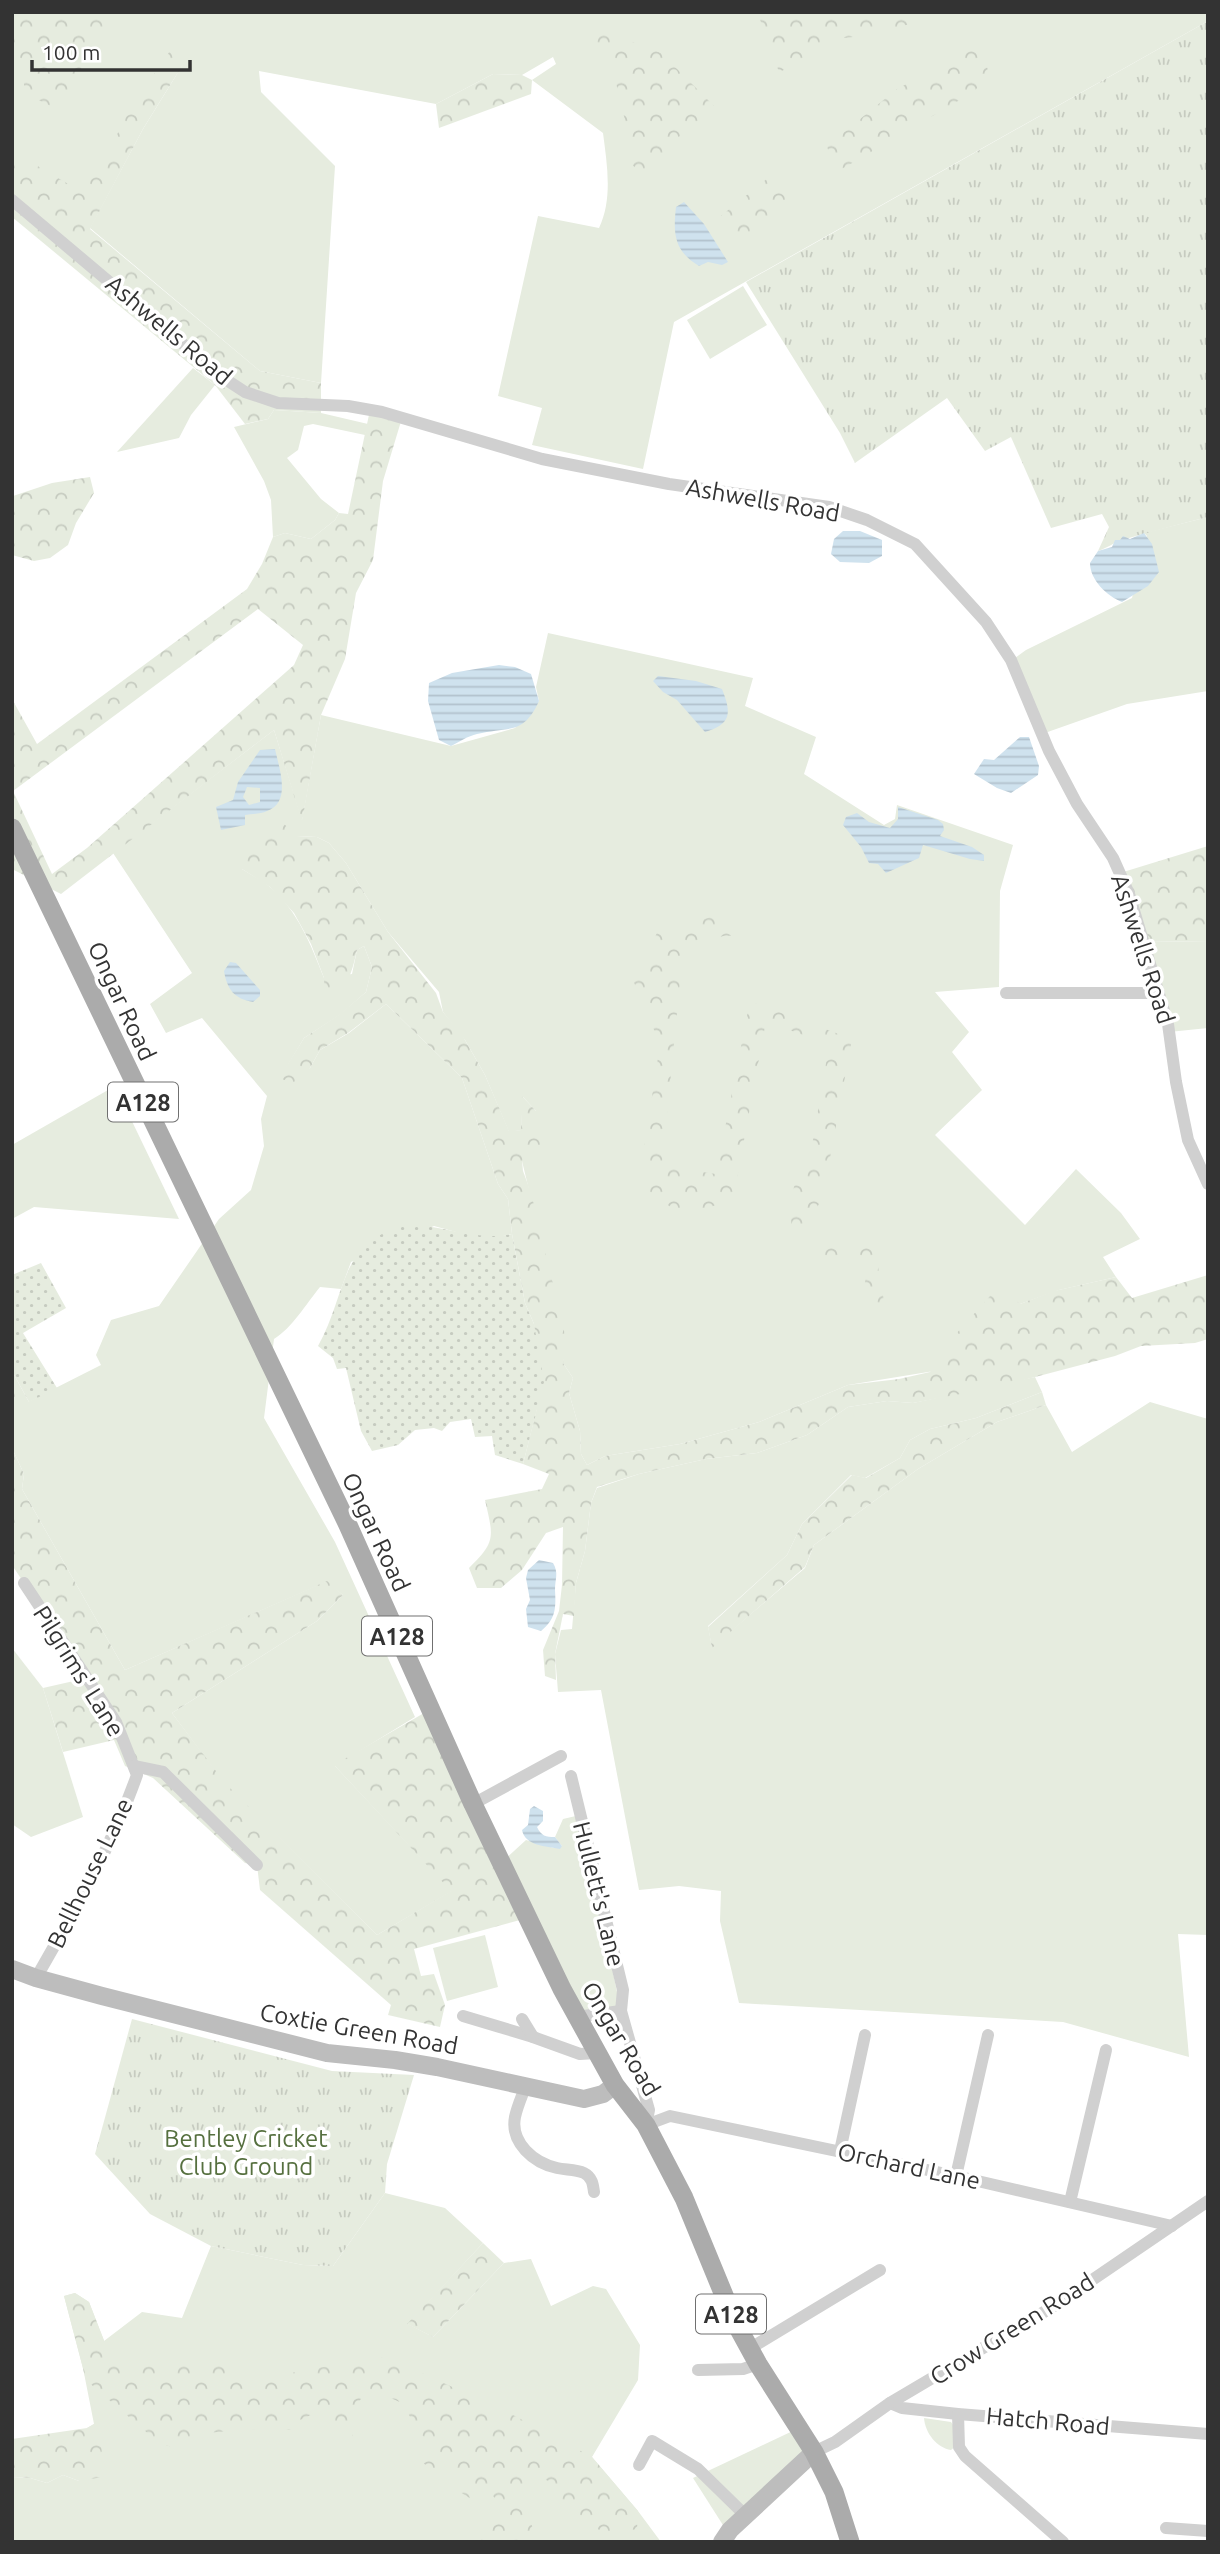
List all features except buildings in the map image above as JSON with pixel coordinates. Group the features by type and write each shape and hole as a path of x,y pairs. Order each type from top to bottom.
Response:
{"main road":[{"name":"Ongar Road","path":"12,828 348,1525 473,1804 576,2017 615,2085 646,2126 690,2211 720,2291 754,2356 814,2452 834,2492 850,2542"}],"street":[{"name":"Ashwells Road","path":"12,200 245,393 278,402 348,406 382,412 542,459 586,468 829,507 867,520 915,544 986,622 1011,660 1049,751 1077,804 1113,858 1129,894 1168,1024 1188,1140 1208,1184"},
{"path":"1006,993 1159,993"},
{"name":"Pilgrims' Lane","path":"24,1583 116,1722 134,1766 163,1772 257,1865"},
{"path":"473,1804 561,1756"},
{"name":"Bellhouse Lane","path":"36,1978 82,1898 122,1815 137,1775 134,1766"},
{"name":"Hullett's Lane","path":"571,1776 623,1990 621,2011 649,2110 646,2126"},
{"name":"Coxtie Green Road","path":"12,1969 36,1978 327,2053 395,2060 584,2099 603,2094 615,2085"},
{"path":"576,2017 621,2011"},
{"path":"463,2016 580,2054 596,2053"},
{"path":"522,2019 533,2037"},
{"path":"840,2151 865,2035"},
{"path":"956,2176 988,2035"},
{"path":"1070,2202 1106,2050"},
{"path":"526,2085 515,2117 514,2129 519,2142 529,2155 542,2163 587,2174 593,2182 594,2192"},
{"name":"Orchard Lane","path":"646,2126 670,2116 956,2176 1172,2226"},
{"name":"Crow Green Road","path":"814,2452 835,2442 890,2403 1054,2306 1208,2201"},
{"path":"698,2370 743,2369 754,2356 880,2270"},
{"name":"Hatch Road","path":"890,2403 902,2408 958,2414 1208,2434"},
{"path":"958,2414 959,2447 965,2456 1063,2542"},
{"path":"639,2465 652,2441 698,2469 745,2515"},
{"path":"722,2542 730,2529 814,2452"},
{"path":"1166,2528 1208,2531"}],"green space":[{"path":"12,12 1208,12 1208,21 674,322 643,469 532,445 542,408 498,396 538,216 599,228 606,205 608,181 603,133 532,80 556,64 553,57 522,75 493,74 436,104 259,71 261,92 335,166 321,383 260,371 90,228 143,129 185,61 81,222 12,167"},
{"path":"40,12 135,12 113,24 94,45 78,78 67,114 24,93 24,62 12,49 12,20"},
{"path":"756,12 958,12 862,36 835,39 815,57 779,72"},
{"path":"598,18 625,39 661,53 719,111 674,140 663,171 643,174 631,164 629,137 611,62 591,40"},
{"path":"1208,21 1208,517 1122,540 1098,551 1109,527 1102,514 1051,528 1011,437 985,451 947,398 855,463 840,433 746,282"},
{"path":"982,44 988,71 975,91 835,173 827,146 897,89"},
{"path":"170,51 188,56 143,129 90,229 260,371 321,383 321,413 274,410 268,419 245,424 215,385 12,217 12,151 70,185 100,168 130,109"},
{"path":"493,74 522,75 532,80 531,94 439,128 436,104"},
{"path":"768,178 788,200 735,246 717,219"},
{"path":"743,286 767,325 710,359 687,320"},
{"path":"193,368 215,385 191,415 179,438 117,452"},
{"path":"274,410 321,413 368,424 365,435 313,424 304,426 298,450 287,458 321,499 339,513 335,520 311,539 285,533 273,537 271,500 264,481 234,427 268,419"},
{"path":"370,410 402,418 383,481 373,560 356,593 345,659 321,715 302,822 274,730 61,894 12,869 12,699 37,744 247,589 262,564 273,537 285,533 311,539 335,520 339,513 348,514","holes":["258,609 303,645 294,665 87,848 52,874 13,791"]},
{"path":"90,477 94,493 76,523 68,545 50,558 34,561 12,555 13,496 52,483"},
{"path":"1208,517 1208,691 1127,704 1042,734 1011,661 1026,650 1132,598 1147,536 1144,533"},
{"path":"548,633 753,678 745,706 816,737 804,774 884,825 895,819 897,805 1013,845 1000,891 999,987 935,992 969,1032 952,1052 982,1090 935,1135 1025,1225 1076,1169 1121,1213 1140,1239 1103,1257 1116,1277 1059,1290 1020,1304 934,1371 848,1385 759,1422 680,1444 605,1456 587,1465 581,1454 580,1431 569,1393 573,1378 563,1363 564,1335 522,1161 536,1111 523,1097 521,1130 509,1132 485,1075 465,1040 443,1012 439,992 388,932 346,863 329,843 317,837 297,836 242,869 280,896 309,941 324,978 352,974 357,950 364,946 372,967 366,992 341,1014 304,1038 280,1078 310,1068 320,1050 349,1033 386,1004 462,1078 498,1184 508,1199 512,1234 498,1237 467,1235 434,1226 351,1262 341,1289 320,1287 293,1322 274,1339 264,1418 335,1542 415,1717 335,1766 452,1891 377,1935 224,1783 172,1713 317,1621 343,1595 326,1582 125,1670 22,1489 24,1474 12,1448 12,1413 18,1407 101,1365 96,1355 111,1320 159,1306 219,1219 251,1190 264,1146 261,1119 267,1096 202,1018 166,1033 150,1004 192,973 113,853 274,730 302,820 321,715 451,746 515,728 539,701 536,687"},
{"path":"283,823 297,836 317,837 329,843 346,863 388,932 436,993 443,1012 461,1033 485,1075 509,1131 521,1130 522,1096 536,1111 541,1156 522,1161 523,1171 561,1312 565,1338 563,1363 573,1378 569,1393 580,1431 581,1454 587,1465 605,1456 680,1444 759,1422 848,1385 930,1372 946,1345 999,1286 1020,1304 1054,1291 1116,1277 1132,1298 1208,1275 1208,1339 1195,1343 1141,1346 1115,1356 997,1387 913,1403 887,1401 848,1407 807,1435 757,1453 706,1459 639,1474 597,1487 591,1503 585,1551 576,1583 574,1616 563,1614 555,1654 556,1680 545,1676 543,1650 559,1611 563,1527 546,1533 522,1570 501,1588 477,1588 469,1568 484,1551 490,1537 485,1500 542,1489 549,1474 523,1464 537,1408 534,1324 525,1303 508,1199 498,1184 462,1078 386,1004 320,1050 310,1068 293,1083 279,1078 304,1038 340,1014 366,992 372,967 364,946 357,950 343,988 325,1004 324,978 311,944 294,913 270,887 242,869 240,856"},
{"path":"1208,846 1208,942 1144,941 1120,873"},
{"path":"721,914 746,935 723,936 683,951 662,1166 716,1174 750,1001 852,1039 823,1196 802,1237 792,1233 790,1201 796,1180 810,1158 829,1045 766,1021 733,1200 683,1215 648,1192 643,1156 660,1044 633,980 657,933"},
{"path":"1144,941 1208,942 1208,1028 1169,1032"},
{"path":"115,1086 179,1219 34,1207 12,1219 12,1145"},
{"path":"412,1224 474,1235 512,1234 525,1303 534,1324 544,1382 523,1464 495,1455 492,1436 475,1437 471,1419 450,1422 442,1431 434,1428 415,1430 398,1445 372,1451 361,1431 346,1368 337,1369 333,1358 318,1346 348,1270 357,1255 370,1242 388,1231"},
{"path":"856,1240 874,1244 884,1301 869,1309 865,1285 866,1260 832,1267 804,1259 809,1246 831,1241"},
{"path":"41,1263 66,1308 23,1333 57,1388 29,1402 12,1371 12,1275"},
{"path":"12,1371 29,1402 12,1413"},
{"path":"1035,1377 1042,1392 976,1418 930,1429 910,1440 900,1458 865,1478 851,1475 802,1524 787,1555 708,1626 712,1647 805,1568 814,1545 918,1469 997,1422 1046,1405 1072,1452 1150,1402 1208,1419 1208,1935 1178,1934 1189,2057 1063,2022 739,2003 720,1921 721,1891 679,1886 639,1890 601,1690 558,1692 555,1654 561,1630 572,1629 576,1583 585,1551 591,1503 597,1488 639,1474 706,1459 757,1453 807,1435 848,1407 887,1401 913,1403"},
{"path":"1042,1392 1046,1405 997,1422 918,1469 814,1545 805,1567 712,1648 708,1627 787,1555 802,1524 852,1475 866,1478 900,1458 910,1440 930,1429 976,1418"},
{"path":"12,1448 24,1474 22,1489 125,1670 327,1581 343,1595 317,1621 172,1713 225,1783 377,1935 451,1891 334,1765 431,1709 520,1920 414,1949 421,1976 434,1974 445,2005 440,2027 388,2015 391,2005 260,1890 257,1865 245,1863 153,1778 125,1766 114,1740 63,1752 43,1688 87,1678 12,1565"},
{"path":"12,1648 43,1688 83,1817 31,1837 12,1824"},
{"path":"580,1815 621,2011 576,2017 501,1863 526,1840 554,1848 562,1846 555,1837 563,1819"},
{"path":"485,1935 498,1987 447,2001 433,1948"},
{"name":"Bentley Cricket Club Ground","path":"132,2019 332,2071 414,2075 387,2164 385,2193 333,2266 303,2265 211,2246 150,2214 95,2154"},
{"path":"385,2193 445,2208 483,2243 408,2324 433,2337 504,2263 531,2259 551,2306 593,2286 606,2289 640,2345 638,2380 592,2457 661,2542 12,2542 12,2477 47,2483 63,2475 79,2481 87,2428 94,2424 64,2296 75,2293 89,2302 104,2341 142,2312 182,2318 211,2246 303,2265 333,2266"},
{"path":"483,2243 504,2263 433,2337 407,2324"},
{"path":"75,2293 89,2302 109,2353 138,2368 178,2362 216,2363 258,2381 304,2370 387,2357 513,2415 592,2457 638,2511 637,2529 611,2534 575,2521 545,2499 555,2484 526,2471 521,2497 535,2534 535,2542 480,2542 498,2501 486,2489 476,2502 460,2492 458,2474 450,2458 438,2473 420,2461 425,2438 416,2430 404,2404 382,2394 363,2396 353,2410 364,2421 362,2429 353,2427 353,2436 343,2441 315,2413 300,2420 290,2430 249,2429 207,2433 188,2452 159,2443 86,2380 64,2296"},
{"path":"924,2418 951,2422 955,2428 956,2446 951,2450 937,2443 927,2429"},
{"path":"94,2424 101,2439 103,2477 79,2481 63,2475 47,2483 12,2477 12,2439 87,2428"},
{"path":"799,2428 814,2452 728,2533 693,2478"}],"water":[{"path":"684,202 704,224 728,262 722,265 708,262 699,266 684,254 677,241 675,226 676,207"},
{"path":"843,531 860,531 882,540 882,556 869,563 840,562 831,554 834,539"},
{"path":"1144,533 1152,544 1159,572 1148,586 1122,602 1100,587 1090,563 1098,551 1112,547 1115,540 1120,540 1123,536 1130,539"},
{"path":"499,665 515,667 531,674 539,701 527,720 514,728 474,735 451,746 439,740 428,701 429,683 452,673"},
{"path":"658,676 696,681 722,689 727,705 727,717 720,725 705,732 677,700 663,692 653,681"},
{"path":"1020,737 1029,737 1039,766 1038,775 1011,793 974,774 984,759 994,760"},
{"path":"275,749 282,784 279,800 275,807 267,811 245,815 245,825 221,830 216,807 233,800 238,782 260,750","holes":["247,787 260,788 260,802 249,805 243,797"]},
{"path":"898,807 938,820 943,824 944,830 940,836 972,847 984,855 984,861 923,845 919,858 886,873 878,864 869,863 861,847 843,825 846,817 857,813 869,822 890,828 898,819"},
{"path":"230,962 236,963 260,990 260,996 253,1002 236,996 229,988 224,971"},
{"path":"539,1560 553,1563 556,1573 554,1613 541,1631 528,1627 526,1609 530,1600 526,1578 528,1570"},
{"path":"534,1806 543,1811 543,1821 537,1827 544,1835 555,1837 562,1846 560,1849 537,1844 524,1835 522,1830 528,1825 530,1809"}]}
